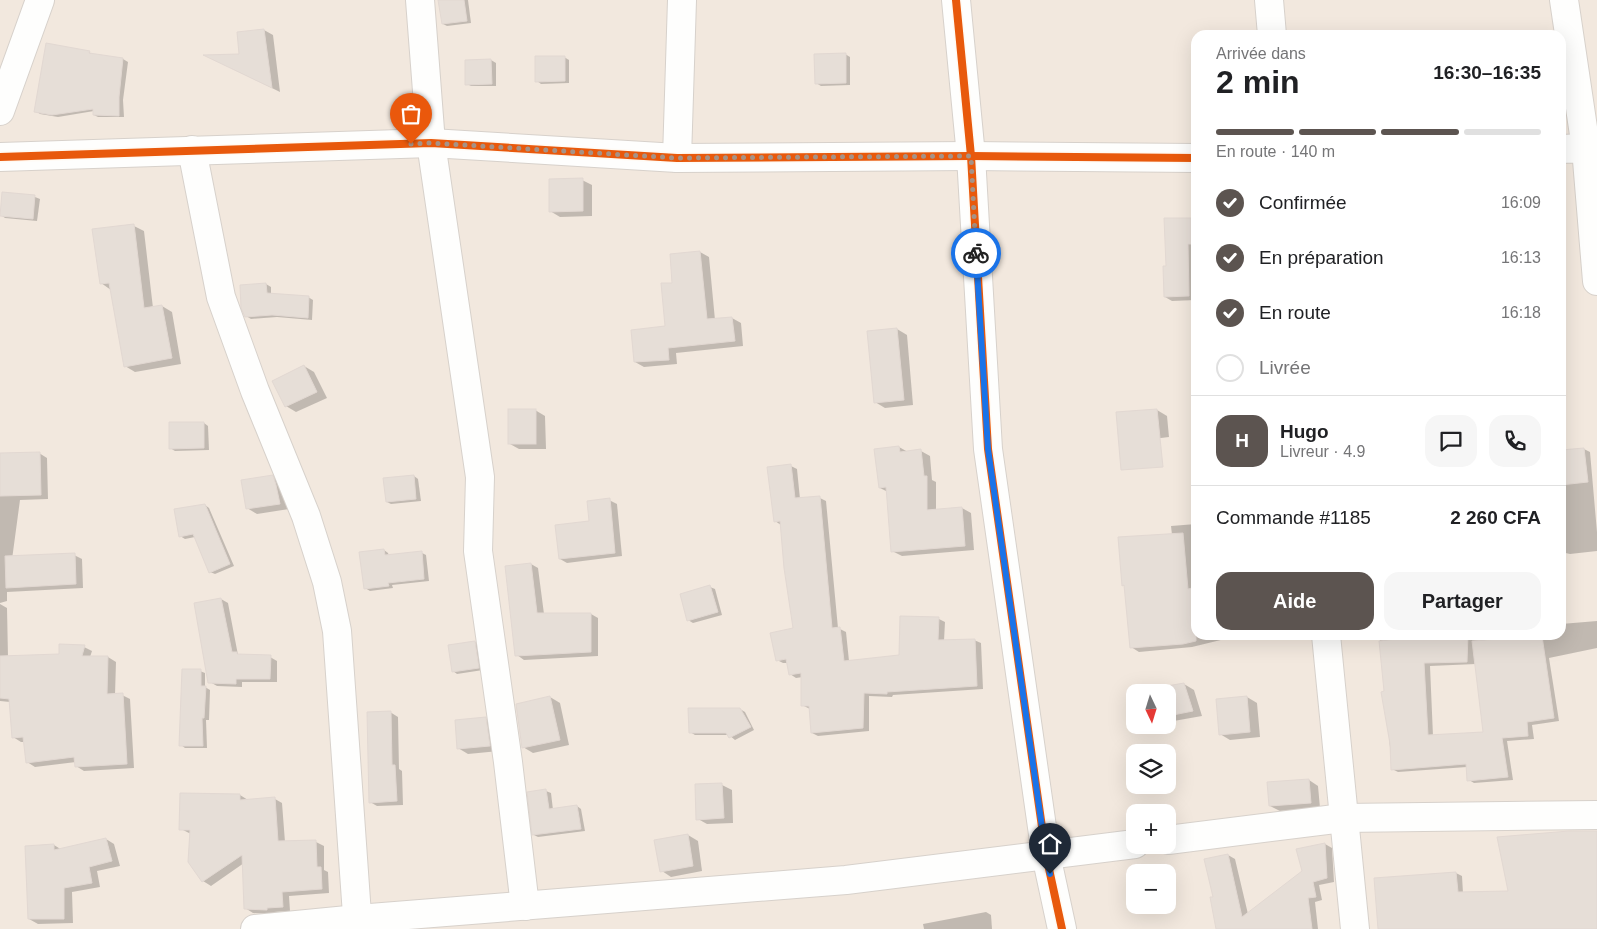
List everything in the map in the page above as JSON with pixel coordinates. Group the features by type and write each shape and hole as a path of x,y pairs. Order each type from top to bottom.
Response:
{"street":[{"path":"0,111 40,0"},
{"path":"420,0 431,143 480,477 478,551 508,762 525,906"},
{"path":"677,158 682,0"},
{"path":"956,0 971,156 988,449 1046,855 1062,929"},
{"path":"1269,0 1272,30"},
{"path":"1564,0 1597,281"},
{"path":"0,157 431,143 677,158 971,156 1191,158"},
{"path":"192,150 221,297 255,391 306,516 327,582 337,631 358,924"},
{"path":"1326,640 1355,929"},
{"path":"1176,839 1343,818 1597,815"},
{"path":"255,929 358,924 525,906 846,880 1126,845"}],"shaded area":[{"path":"0,0 1597,0 1597,929 0,929"}],"building":[{"path":"438,0 464,0 467,21 442,24"},
{"path":"264,29 272,88 203,55 239,54 237,32"},
{"path":"46,43 90,51 89,53 123,58 119,116 93,115 93,109 52,115 34,112"},
{"path":"846,53 846,83 815,84 814,54"},
{"path":"535,56 565,56 565,81 535,82"},
{"path":"491,59 492,84 465,85 465,60"},
{"path":"583,178 583,211 549,212 549,179"},
{"path":"2,192 35,195 33,219 0,216"},
{"path":"1164,218 1191,218 1191,244 1188,244 1189,296 1164,297 1163,266 1166,266"},
{"path":"134,224 144,308 162,305 172,358 124,367 109,283 100,284 92,229"},
{"path":"700,251 707,319 732,317 735,341 668,348 669,360 634,362 631,330 665,326 661,283 672,283 670,254"},
{"path":"266,283 267,293 309,296 308,318 272,315 245,317 241,308 240,285"},
{"path":"897,328 904,400 874,403 867,331"},
{"path":"304,365 317,392 285,407 272,381"},
{"path":"508,409 536,409 536,444 508,444"},
{"path":"1157,409 1163,467 1121,470 1116,412"},
{"path":"169,422 204,422 204,448 169,449"},
{"path":"899,446 900,452 921,449 924,476 927,476 927,510 962,507 965,546 891,552 886,487 879,488 874,449"},
{"path":"1584,448 1588,482 1566,484 1566,450"},
{"path":"40,452 41,495 0,496 0,453"},
{"path":"791,464 795,498 820,496 832,628 840,627 844,661 899,655 900,616 939,617 938,640 975,639 977,686 887,692 887,694 864,693 863,728 811,733 809,706 801,706 801,673 789,675 786,659 776,661 770,633 793,628 784,568 780,521 774,522 767,467"},
{"path":"273,475 280,504 246,509 241,480"},
{"path":"414,475 416,499 386,502 383,478"},
{"path":"610,498 615,553 559,559 555,525 589,521 587,501"},
{"path":"205,504 230,564 209,573 193,534 179,537 174,509"},
{"path":"1183,533 1188,589 1191,588 1191,640 1196,641 1183,644 1130,648 1118,537"},
{"path":"384,549 385,555 422,551 424,579 388,583 389,586 364,589 359,552"},
{"path":"75,553 76,584 6,588 5,556"},
{"path":"531,563 537,613 591,613 591,652 515,656 505,566"},
{"path":"710,585 718,612 687,621 680,594"},
{"path":"221,598 232,652 237,652 237,654 271,655 270,679 236,679 236,684 208,683 194,603"},
{"path":"1468,640 1467,662 1424,663 1428,735 1483,732 1472,641 1543,640 1554,718 1527,722 1528,736 1502,738 1508,777 1467,781 1466,764 1391,770 1390,744 1381,692 1384,691 1379,641"},
{"path":"475,641 479,668 452,672 448,645"},
{"path":"59,644 85,645 82,656 108,656 107,694 123,693 127,764 75,767 74,757 26,763 23,737 12,738 9,699 0,698 0,656 59,654"},
{"path":"182,669 201,669 201,686 206,686 204,718 202,718 203,746 179,746"},
{"path":"1184,683 1193,711 1176,714 1176,684"},
{"path":"550,696 560,740 522,748 516,704"},
{"path":"1247,696 1250,732 1219,735 1216,699"},
{"path":"688,708 740,708 751,727 729,738 726,733 689,733"},
{"path":"391,711 392,765 395,765 397,801 369,803 367,712"},
{"path":"486,717 490,746 457,749 455,720"},
{"path":"1309,779 1311,803 1269,806 1267,782"},
{"path":"722,783 724,818 696,820 695,784"},
{"path":"546,789 549,809 577,805 581,829 532,835 527,792"},
{"path":"180,793 240,794 240,800 275,797 278,841 316,840 317,867 321,867 322,889 282,892 283,907 267,908 267,910 244,909 242,855 202,882 188,862 190,830 179,830"},
{"path":"1569,831 1597,831 1597,929 1378,929 1374,878 1456,872 1458,892 1508,891 1497,837"},
{"path":"688,834 693,866 660,872 654,840"},
{"path":"106,838 112,861 89,867 92,883 64,888 64,919 28,919 25,846 54,844 54,850"},
{"path":"1325,843 1327,878 1313,882 1316,897 1308,898 1312,929 1216,929 1210,897 1213,897 1204,859 1228,854 1242,917 1302,871 1296,849"}],"cycle path":[{"path":"956,0 971,156 988,449 1046,855 1062,929"},
{"path":"0,157 431,143 677,158 971,156 1191,158"}],"way so far":[{"path":"411,144 431,143 677,158 971,156 976,253"}],"route":[{"path":"976,253 988,449 1050,874"}]}
